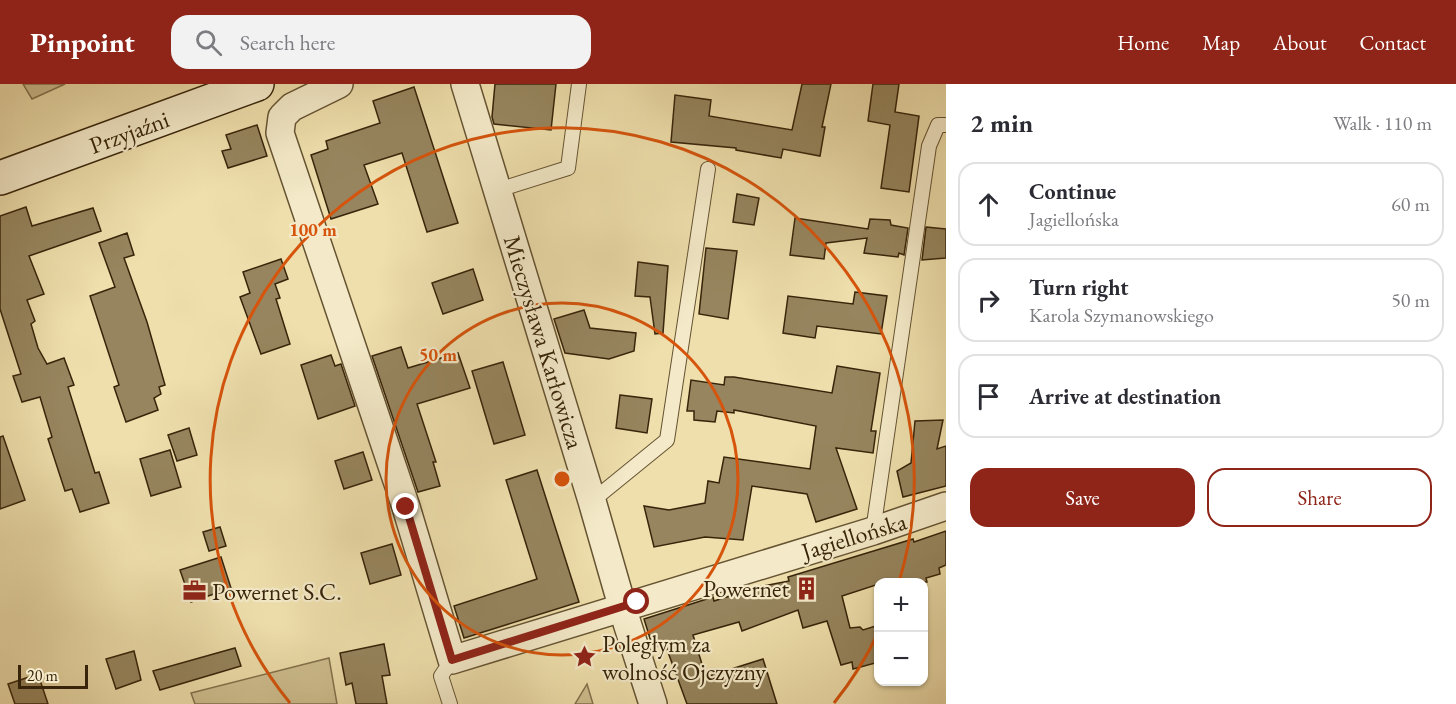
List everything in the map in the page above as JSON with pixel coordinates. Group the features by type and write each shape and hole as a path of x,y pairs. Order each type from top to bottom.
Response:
{"street":[{"name":"Przyjaźni","path":"0,178 257,84"},
{"path":"339,84 292,107 282,117 280,133 406,507 452,660"},
{"name":"Mieczysława Karłowicza","path":"465,84 653,704"},
{"name":"Jagiellońska","path":"452,660 873,531 946,506"}],"lane":[{"path":"498,190 568,168 579,84"},
{"path":"873,531 929,146 938,125 946,125"},
{"path":"592,501 667,440 708,169"},
{"path":"450,704 441,676 452,660"}],"shaded area":[{"path":"23,84 65,84 32,99"},
{"path":"329,658 337,704 195,704 191,693"},
{"path":"587,684 593,704 575,704"}],"building":[{"path":"495,84 556,84 551,130 494,124 492,117"},
{"path":"802,84 831,84 822,127 825,127 820,156 783,149 781,158 736,150 736,148 671,142 675,95 711,100 709,116 792,130"},
{"path":"873,84 899,84 895,112 919,116 909,192 881,188 890,125 868,121"},
{"path":"414,87 458,223 427,232 402,153 364,165 378,204 331,219 311,155 328,149 326,141 380,123 373,101"},
{"path":"257,125 267,156 228,168 222,151 231,149 226,135"},
{"path":"737,194 759,198 754,225 733,222"},
{"path":"26,207 32,226 93,208 101,231 29,256 44,294 27,300 35,321 31,324 38,348 47,364 64,358 74,385 68,387 95,473 99,472 109,503 80,512 72,489 65,491 48,439 52,437 40,397 22,402 13,376 21,374 0,309 0,216"},
{"path":"795,218 868,229 870,219 890,220 891,225 908,228 904,255 899,253 898,257 864,253 867,238 826,243 824,259 790,255"},
{"path":"926,227 946,229 946,258 922,260"},
{"path":"127,233 134,255 124,258 147,322 165,385 159,387 161,394 154,398 158,410 126,422 114,387 119,385 90,296 115,287 99,243"},
{"path":"706,248 737,251 728,319 699,314"},
{"path":"281,259 288,279 275,284 280,298 276,299 290,344 261,354 240,297 250,293 243,272"},
{"path":"638,262 668,266 663,333 655,334 650,297 635,296"},
{"path":"473,269 483,300 443,314 432,283"},
{"path":"855,292 887,296 881,334 817,326 815,338 783,333 788,296 853,304"},
{"path":"584,310 590,328 636,333 634,351 609,359 565,353 554,319"},
{"path":"401,347 408,368 458,353 470,388 417,404 436,462 433,462 440,486 418,492 372,356"},
{"path":"331,355 335,366 341,364 355,406 318,419 301,365"},
{"path":"503,362 525,435 494,444 472,371"},
{"path":"837,366 880,373 871,431 876,431 873,453 836,448 857,509 816,522 807,494 752,486 743,540 705,537 654,547 644,506 669,510 705,503 708,481 719,483 724,457 810,469 816,426 734,410 734,413 717,411 715,422 694,420 694,411 687,411 691,380 724,385 725,377 734,377 832,393"},
{"path":"620,395 652,399 647,433 616,428"},
{"path":"943,420 937,449 946,446 946,486 903,497 897,471 911,463 915,421"},
{"path":"189,428 197,455 177,461 168,435"},
{"path":"3,436 25,500 0,509 0,437"},
{"path":"170,450 181,487 151,496 140,459"},
{"path":"363,452 372,480 344,489 335,461"},
{"path":"537,470 579,602 464,638 454,606 537,579 506,480"},
{"path":"220,527 226,546 209,551 203,532"},
{"path":"946,531 946,565 939,568 940,574 926,578 874,578 874,586 842,596 850,628 860,627 863,630 874,627 874,663 853,669 852,662 841,665 827,621 803,628 798,610 742,631 739,622 693,635 706,677 763,659 777,704 687,704 665,644 653,648 644,619 713,597 714,601 758,587 789,581 788,577 913,539 914,542"},
{"path":"392,544 401,575 370,584 361,553"},
{"path":"221,557 231,588 191,602 180,570"},
{"path":"384,644 390,675 382,676 387,704 356,704 352,683 346,685 340,653"},
{"path":"235,648 241,666 160,690 153,671"},
{"path":"134,651 141,680 116,689 106,659"},
{"path":"38,674 48,704 15,704 8,684"}],"place":[{"name":"Powernet","path":"807,588"},
{"name":"Powernet S.C.","path":"194,591"},
{"name":"Poległym za wolność Ojczyzny","path":"584,657"}],"route":[{"path":"406,507 452,660 637,602"}]}
